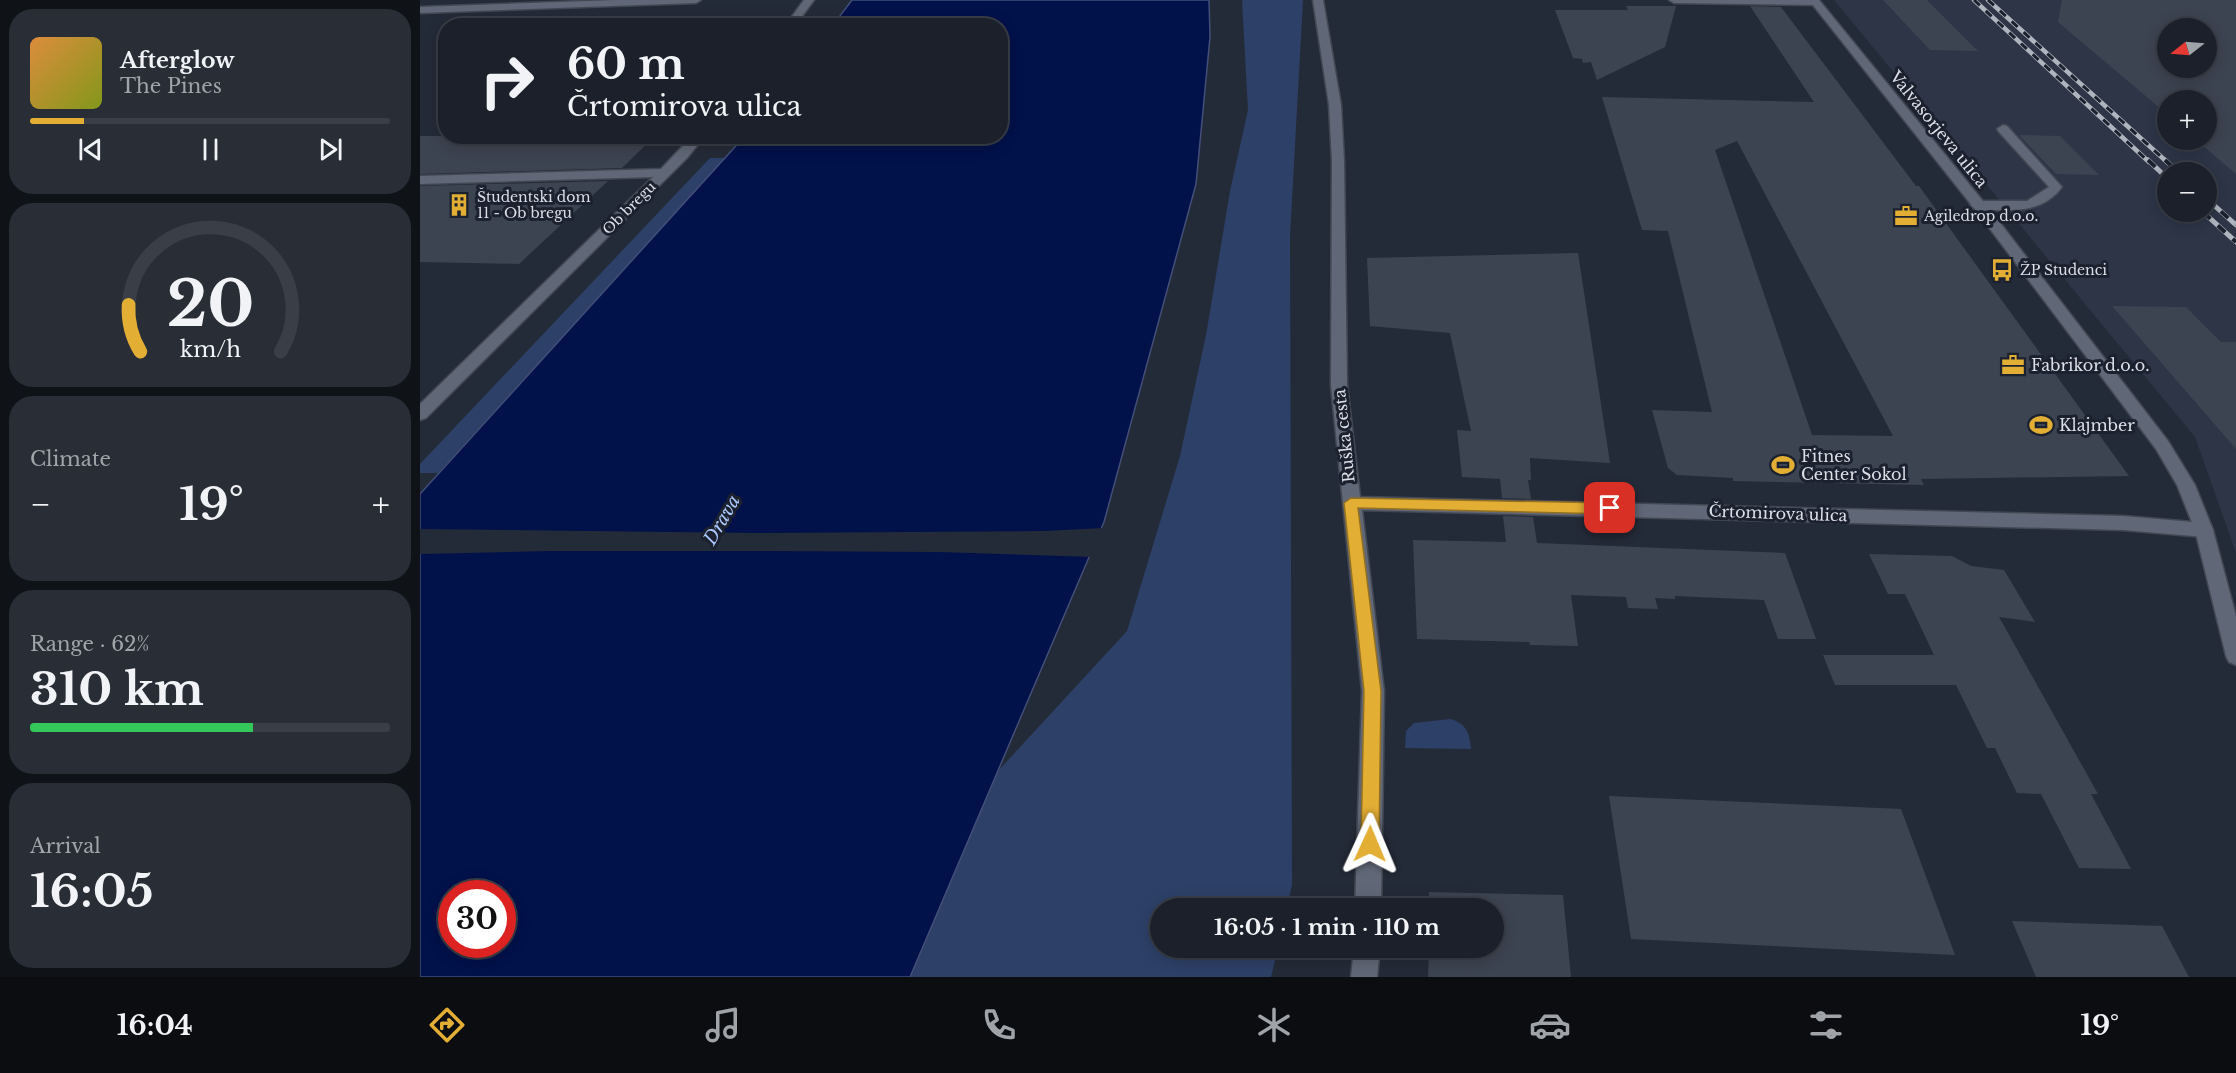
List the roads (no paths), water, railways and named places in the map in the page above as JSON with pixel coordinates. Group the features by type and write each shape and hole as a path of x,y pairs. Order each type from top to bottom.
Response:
{"street":[{"path":"421,10 696,0"},
{"path":"796,18 809,0"},
{"name":"Ruška cesta","path":"1318,0 1335,105 1338,161 1339,382 1372,691 1368,898"},
{"path":"1674,0 1814,1"},
{"name":"Valvasorjeva ulica","path":"1814,1 1977,205 2162,445 2186,485 2204,530 2236,656"},
{"path":"1977,205 2037,204 2047,199 2056,187 2003,129"},
{"path":"664,173 691,144"},
{"name":"Ob bregu","path":"420,180 664,173"},
{"name":"Ob bregu","path":"420,414 664,173"},
{"name":"Črtomirova ulica","path":"1351,503 2099,522 2204,530"},
{"path":"1364,977 1366,958"}],"water":[{"name":"Drava","path":"852,0 1209,0 1210,37 1196,184 1104,522 910,977 420,977 420,494 738,144 1008,144 1008,18 838,18"}],"railway":[{"path":"1974,0 2149,162"},
{"path":"1988,0 2167,162"},
{"path":"2148,160 2157,169"},
{"path":"2217,208 2236,225"},
{"path":"2214,222 2236,242"}],"place":[{"name":"Študentski dom 11 - Ob bregu","path":"459,205"},
{"name":"Agiledrop d.o.o.","path":"1906,216"},
{"name":"ŽP Studenci","path":"2002,270"},
{"name":"Fabrikor d.o.o.","path":"2013,365"},
{"name":"Klajmber","path":"2041,425"},
{"name":"Fitnes Center Sokol","path":"1783,465"}]}
